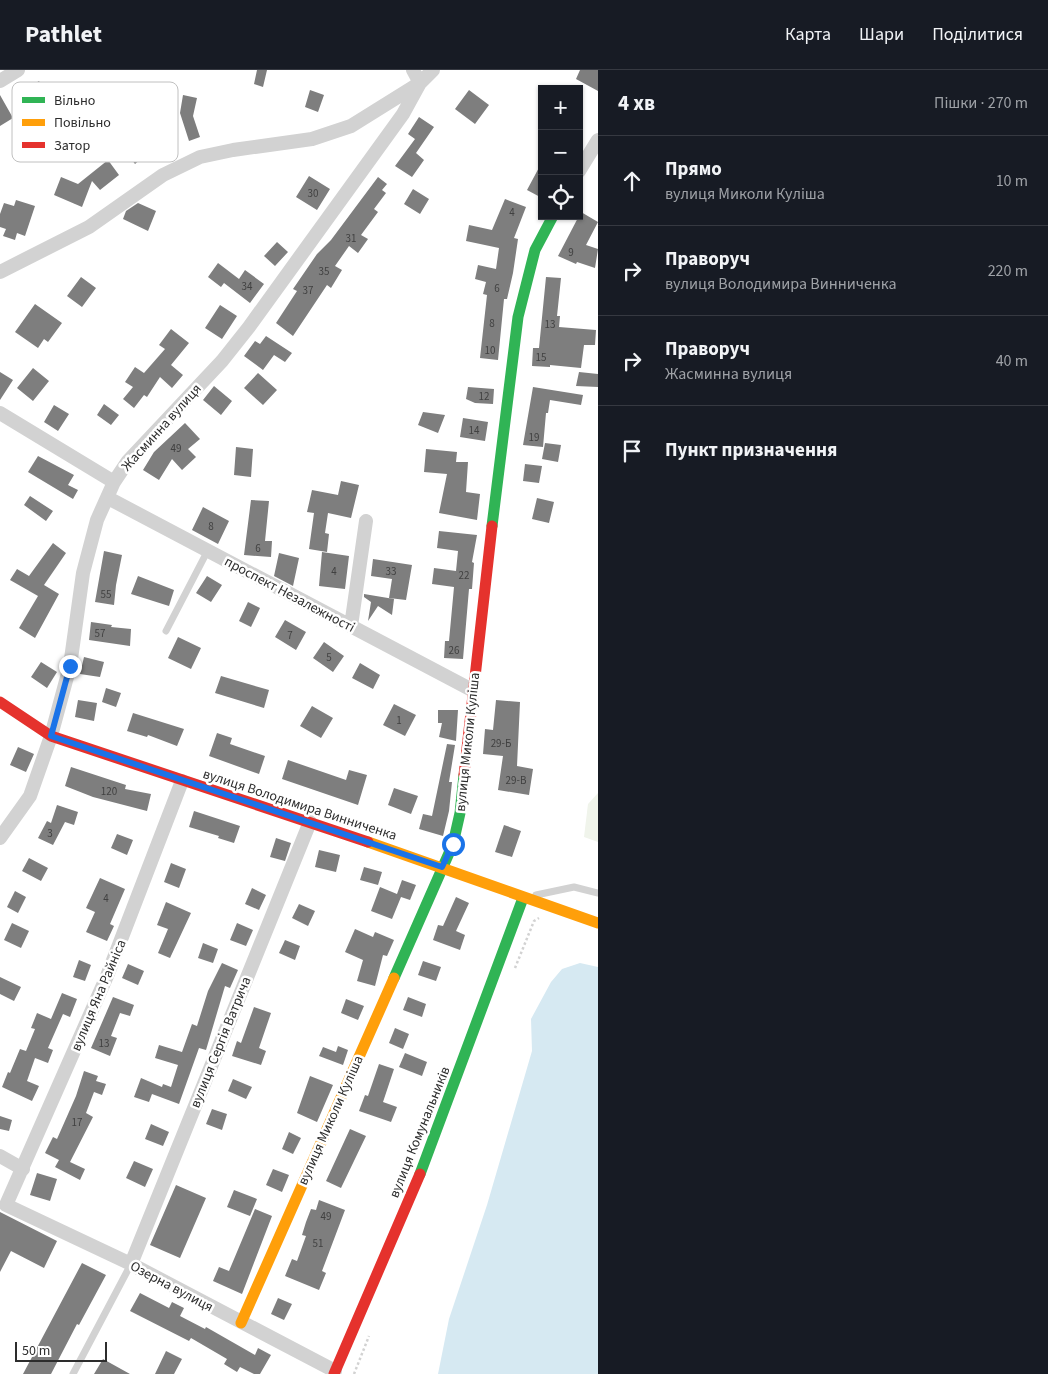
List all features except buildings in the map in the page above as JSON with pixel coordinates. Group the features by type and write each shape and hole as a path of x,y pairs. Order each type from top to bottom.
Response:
{"street":[{"path":"0,81 18,70"},
{"path":"0,272 89,227 163,174 200,157 233,150 312,140 351,126 420,83 413,70"},
{"name":"Жасминна вулиця","path":"0,838 30,796 51,736 70,666 82,573 97,520 114,482 128,461 222,361 249,327 403,114 420,83 433,70"},
{"path":"583,164 598,140"},
{"name":"вулиця Миколи Куліша","path":"241,1322 453,844 460,813 472,690 518,317 535,250 551,220"},
{"path":"0,413 114,482"},
{"name":"проспект Незалежності","path":"108,498 472,690"},
{"path":"351,626 366,521"},
{"name":"вулиця Володимира Винниченка","path":"0,702 51,736 442,867 523,898 598,923"},
{"name":"вулиця Яна Райніса","path":"6,1206 107,976 182,781"},
{"name":"вулиця Сергія Ватрича","path":"131,1264 310,822"},
{"name":"вулиця Комунальників","path":"335,1372 432,1147 523,898"},
{"path":"0,1156 23,1169"},
{"name":"Озерна вулиця","path":"6,1206 131,1264 335,1372"}],"lane":[{"path":"166,631 208,550"},
{"path":"523,898 574,887 598,893"},
{"path":"73,1374 131,1264"}],"shaded area":[{"path":"598,793 598,842 584,837 588,804"},
{"path":"580,963 598,967 598,1374 438,1374 449,1319 487,1205 532,1051 531,1019 551,982 562,969"}],"traffic: fast":[{"path":"492,526 518,317 535,250 551,220"},
{"path":"394,978 453,844 460,813 464,775"},
{"path":"420,1174 523,898"}],"traffic: slow":[{"path":"368,842 598,923"},
{"path":"241,1323 394,978"}],"traffic: jam":[{"path":"464,775 492,526"},
{"path":"0,702 51,736 368,842"},
{"path":"334,1374 420,1174"}],"route":[{"path":"70,666 51,736 442,867 453,844"}]}
